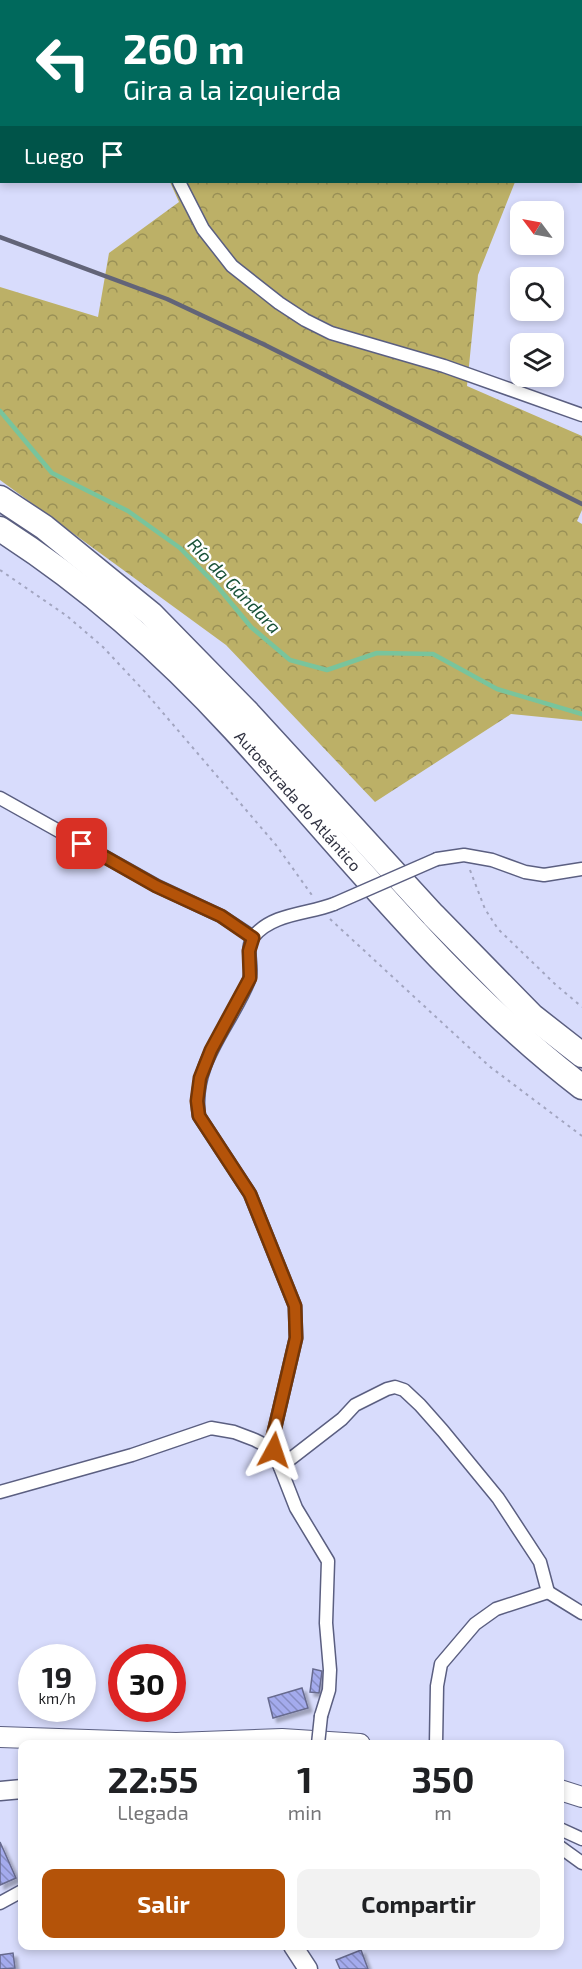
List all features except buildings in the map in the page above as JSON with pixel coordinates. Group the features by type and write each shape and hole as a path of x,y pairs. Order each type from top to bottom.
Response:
{"highway":[{"name":"Autoestrada do Atlántico","path":"0,498 44,527 151,614 248,713 433,915 532,1016 582,1055"},
{"name":"Autoestrada do Atlántico","path":"0,529 31,549 97,599 163,657 233,728 450,970 493,1013 582,1087"}],"main road":[{"path":"0,1737 88,1740"},
{"path":"256,1740 298,1740"},
{"path":"0,1750 18,1752"},
{"path":"564,1791 582,1797"},
{"path":"564,1804 582,1810"}],"street":[{"path":"180,183 203,229 222,255 253,284 304,320 331,333 444,366 582,415"},
{"path":"0,798 156,886 221,916 253,938"},
{"path":"318,1740 321,1716 329,1690 330,1670 326,1623 328,1561 296,1508 274,1450 273,1436 296,1338 295,1306 250,1194 199,1116 197,1101 200,1078 211,1050 250,978 249,951 253,938 276,920 321,909 437,859 464,855 492,860 525,872 544,875 582,869"},
{"path":"280,1467 342,1419 355,1406 387,1389 404,1390 443,1431 509,1513 540,1562 548,1592 582,1612"},
{"path":"0,1492 132,1455 212,1428 234,1432 274,1450"},
{"path":"436,1740 437,1686 441,1664 475,1624 496,1609 548,1592"},
{"path":"0,1791 18,1789"},
{"path":"564,1831 582,1839"},
{"path":"564,1850 582,1863"},
{"path":"0,1903 18,1893"},
{"path":"296,1950 308,1969"}],"path":[{"path":"0,570 67,616 103,647 146,693 276,845 321,909 489,1066 582,1136"},
{"path":"464,855 485,909 498,929 582,1007"}],"green space":[{"path":"170,183 515,183 478,275 467,386 582,436 582,510 577,521 582,524 582,721 511,714 375,802 226,645 0,480 0,287 98,317 109,253 179,202"}],"waterway":[{"name":"Río da Gándara","path":"0,411 52,473 128,511 180,548 217,586 251,627 290,660 327,670 377,653 433,654 497,689 582,714"}],"railway":[{"path":"0,237 167,299 265,345 582,504"}],"route":[{"path":"82,844 156,886 193,901 221,916 253,938 249,951 250,978 211,1050 200,1078 197,1101 199,1116 250,1194 295,1306 296,1338 291,1368 273,1436 274,1450"}]}
